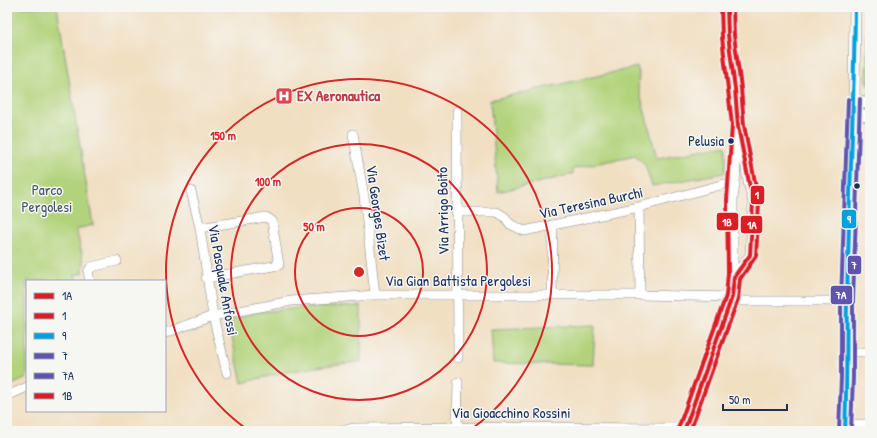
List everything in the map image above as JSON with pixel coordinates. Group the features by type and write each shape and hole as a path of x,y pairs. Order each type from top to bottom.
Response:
{"street":[{"path":"727,7 727,29 738,126 748,182 754,203 750,255 734,277"},
{"path":"855,7 854,99 846,301 845,427 870,424"},
{"path":"854,99 870,104"},
{"name":"Via Arrigo Boito","path":"457,111 456,212 459,295 458,358"},
{"path":"853,112 870,116"},
{"path":"685,430 732,297 734,277 733,198 738,126"},
{"name":"Via Georges Bizet","path":"353,134 364,196 374,295"},
{"name":"Via Teresina Burchi","path":"456,212 497,212 505,217 510,224 524,231 639,207 728,183 735,184 737,188 742,190 747,187 748,182"},
{"name":"Via Pasquale Anfossi","path":"191,191 200,228 206,278 213,316 227,373"},
{"path":"639,207 640,295"},
{"path":"200,228 266,216 272,221 279,265 206,278"},
{"path":"552,295 553,225"},
{"path":"90,280 88,272 91,267 117,261"},
{"name":"Via Gian Battista Pergolesi","path":"166,333 213,316 291,301 374,295 640,295 732,297 740,301 846,301"},
{"path":"846,352 870,352"},
{"path":"457,429 458,382"},
{"path":"7,396 26,387"},
{"name":"Via Gioacchino Rossini","path":"338,431 355,428 685,430"}],"green space":[{"name":"Parco Pergolesi","path":"7,7 57,7 93,225 76,229 84,262 83,273 75,275 77,280 26,280 26,378 7,387"},
{"path":"868,7 870,7 870,87 866,80"},
{"path":"637,67 639,72 638,86 657,158 726,145 726,164 724,173 652,186 645,165 635,155 573,169 573,174 498,192 490,100"},
{"path":"361,306 361,362 301,370 242,383 228,320 259,312 301,308"},
{"path":"595,325 593,365 493,363 491,329"}],"transit line":[{"name":"1B","path":"678,429 726,296 728,273 727,200 732,125 722,37 721,7"},
{"name":"1A","path":"684,431 732,297 734,277 750,255 753,203 738,126 728,35 727,7"},
{"name":"1","path":"690,431 738,299 740,279 756,256 759,203 744,125 734,35 733,7"},
{"name":"9","path":"845,431 855,7"},
{"name":"7A","path":"839,431 841,301 848,99"},
{"name":"7","path":"851,431 853,301 860,99"}],"place":[{"name":"EX Aeronautica","path":"284,96"},
{"name":"Pelusia","path":"731,141"}]}
